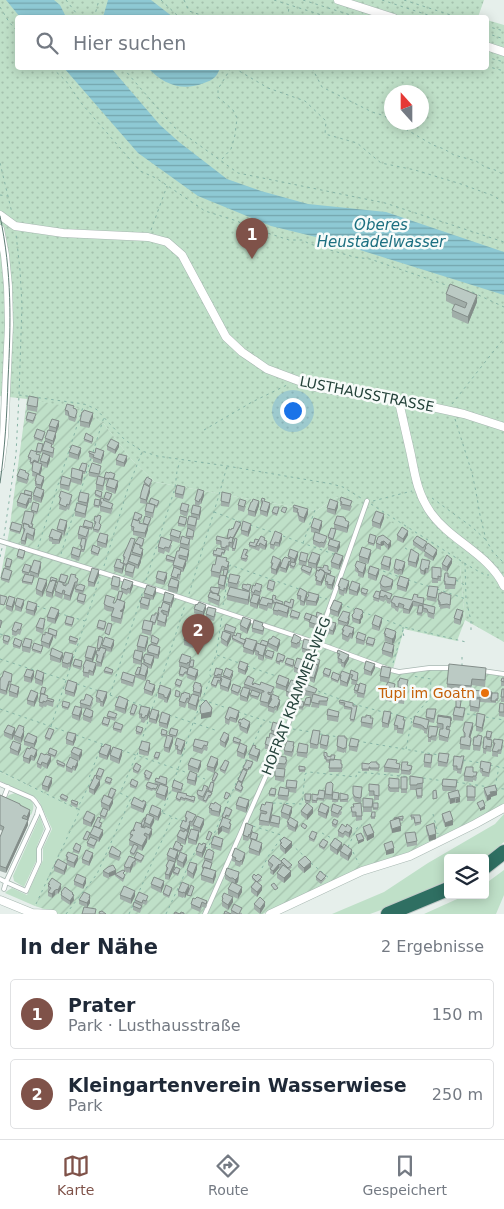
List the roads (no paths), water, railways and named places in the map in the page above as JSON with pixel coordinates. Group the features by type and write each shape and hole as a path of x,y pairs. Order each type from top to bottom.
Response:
{"highway":[{"path":"489,864 504,852"},
{"path":"489,874 504,863"},
{"path":"388,914 444,891"},
{"path":"409,914 444,899"}],"street":[{"path":"338,0 385,15"},
{"path":"489,47 504,52"},
{"name":"LUSTHAUSSTRASSE","path":"0,215 14,226 63,233 148,237 167,242 182,255 226,337 242,352 267,369 315,387 450,411 504,427"},
{"path":"0,229 8,286 9,325 4,437 0,467"},
{"path":"399,402 416,483 422,499 446,530 487,563 504,586"},
{"path":"270,914 362,872 410,856 504,808"},
{"path":"0,900 32,913 53,914"}],"lane":[{"name":"HOFRAT KRAMMER-WEG","path":"206,914 287,728 367,501"},
{"path":"2,542 317,643 399,672 429,668 462,668"},
{"path":"482,671 504,674"},
{"path":"0,784 32,798 39,807 48,829 39,849 39,862 26,891 0,879"},
{"path":"3,800 8,787"},
{"path":"4,889 39,807"}],"water":[{"path":"6,0 54,0 60,5 65,15 18,15"},
{"path":"108,0 151,0 170,15 104,15"},
{"name":"Oberes Heustadelwasser","path":"66,70 113,70 160,125 227,179 308,204 386,212 504,252 504,295 328,240 271,226 198,196 138,153"},
{"path":"150,70 219,70 216,76 207,82 188,87 173,85"}],"tram line":[{"path":"0,216 9,278 10,318 6,418 0,483"}],"place":[{"name":"Prater","path":"252,259"},
{"name":"Kleingartenverein Wasserwiese","path":"198,655"},
{"name":"Tupi im Goatn","path":"485,693"}]}
